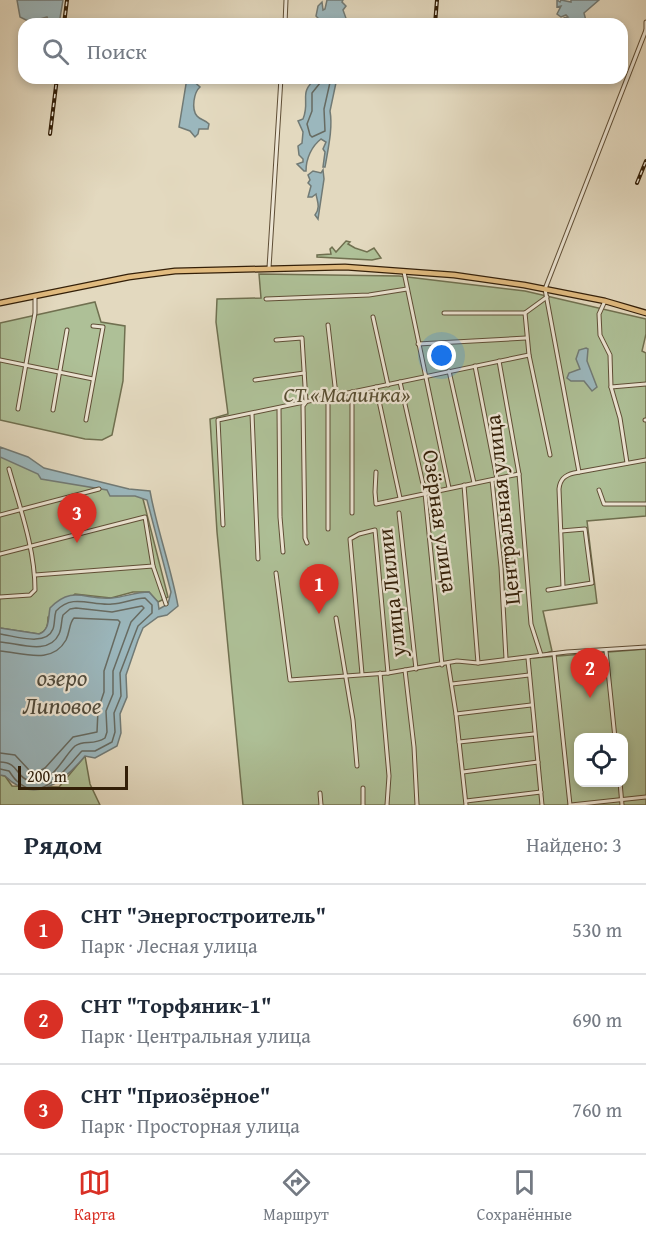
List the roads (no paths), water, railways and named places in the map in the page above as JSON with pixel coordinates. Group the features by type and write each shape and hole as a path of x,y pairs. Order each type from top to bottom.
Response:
{"main road":[{"path":"0,303 129,277 175,271 345,267 454,275 545,289 646,313"}],"street":[{"path":"285,18 286,0"},
{"path":"628,76 646,31 646,22"},
{"path":"268,268 281,84"},
{"path":"579,472 545,289 625,84"},
{"path":"404,270 406,289 449,488"},
{"path":"266,299 369,295 406,289"},
{"path":"18,409 36,304 34,296"},
{"path":"444,313 525,313 547,297"},
{"path":"605,302 599,314 600,335 610,355 610,387 620,418 627,464"},
{"path":"525,313 526,338 550,455"},
{"path":"373,316 388,385"},
{"path":"328,325 336,395"},
{"path":"86,420 103,327 93,326"},
{"path":"53,410 68,330"},
{"path":"276,340 302,338 306,402 303,406 305,538 307,543"},
{"path":"418,344 526,338"},
{"path":"223,525 218,420 529,355"},
{"path":"0,360 93,379"},
{"name":"Центральная улица","path":"500,361 519,474 531,624 541,655"},
{"path":"475,366 497,479"},
{"path":"449,371 474,483"},
{"path":"255,380 304,373"},
{"name":"Озёрная улица","path":"400,382 425,493 442,664"},
{"path":"610,387 646,384"},
{"path":"376,387 400,498"},
{"path":"352,392 352,513"},
{"path":"328,398 328,529"},
{"path":"279,408 280,517 283,552"},
{"path":"252,414 258,559"},
{"path":"563,587 559,489 561,480 568,474 646,460"},
{"path":"0,597 30,595 33,593 35,575 30,545 9,469"},
{"path":"376,472 376,504 519,474"},
{"path":"492,480 501,567 506,659"},
{"path":"464,485 477,663"},
{"path":"0,515 99,489"},
{"path":"599,490 604,504 646,504"},
{"name":"улица Лилии","path":"399,513 416,669"},
{"path":"0,554 144,517 153,566 166,604"},
{"path":"548,590 592,583 585,529 561,531"},
{"path":"362,674 350,539 375,530 388,673"},
{"path":"35,575 153,566"},
{"path":"276,573 290,680 380,674 457,661 477,663 567,652 646,647"},
{"path":"336,618 357,766"},
{"path":"606,651 614,733"},
{"path":"554,654 571,805 646,797"},
{"path":"528,657 542,805"},
{"path":"448,663 466,803 541,792"},
{"path":"405,670 414,747 417,805"},
{"path":"380,674 389,776 387,805"},
{"path":"452,684 529,675"},
{"path":"456,714 531,705"},
{"path":"459,742 534,734"},
{"path":"463,772 538,762"},
{"path":"620,787 622,805"},
{"path":"363,788 363,805"},
{"path":"320,793 321,805"}],"water":[{"path":"17,0 63,0 60,18 20,17"},
{"path":"327,0 343,0 346,6 343,10 346,18 318,18 316,16 318,6 322,2 323,10"},
{"path":"557,0 571,2 571,0 599,0 584,13 585,18 564,18 568,17 566,15 561,17 557,14 561,6 557,7"},
{"path":"186,84 197,84 200,87 195,97 195,113 209,124 208,129 199,129 195,137 190,131 179,127"},
{"path":"310,84 336,84 330,111 330,139 325,167 323,167 325,152 323,149 326,142 321,139 310,153 306,171 304,171 297,164 303,162 298,146 302,143 303,132 298,121 303,119"},
{"path":"323,170 324,179 318,219 315,215 318,207 316,194 308,197 311,186 308,183 310,180 308,175 313,171 321,173"},
{"path":"588,349 587,361 597,387 592,391 584,381 571,381 567,378 569,373 580,369 576,359 579,350"},
{"name":"озеро Липовое","path":"0,447 28,457 44,468 129,489 150,491 178,606 143,628 126,675 127,697 120,714 121,733 117,746 95,758 85,756 58,782 37,790 16,785 5,776 0,775 0,628 39,634 47,627 50,608 58,601 73,595 112,598 149,592 158,602 159,609 168,604 171,592 147,500 135,496 110,496 107,490 41,479 38,474 0,457"}],"railway":[{"path":"65,18 67,0"},
{"path":"436,18 437,0"},
{"path":"50,134 56,84"},
{"path":"637,183 646,161"}],"place":[{"name":"СНТ \"Приозёрное\"","path":"77,543"},
{"name":"СНТ \"Энергостроитель\"","path":"319,614"},
{"name":"СНТ \"Торфяник-1\"","path":"590,698"}],"park label":[{"name":"CТ «Малинка»","path":"347,394"}]}
